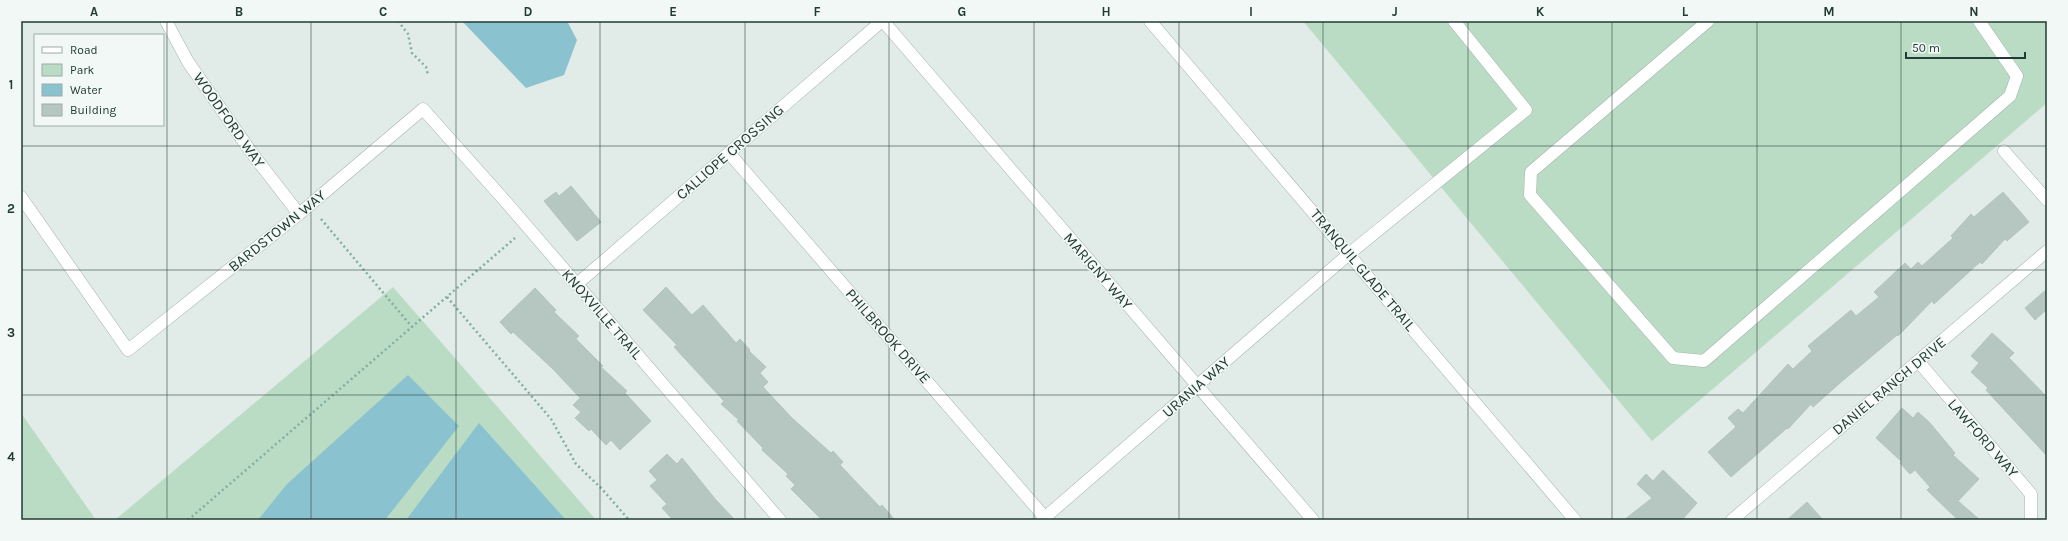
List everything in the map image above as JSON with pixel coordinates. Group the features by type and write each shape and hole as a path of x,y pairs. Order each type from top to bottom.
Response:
{"street":[{"name":"WOODFORD WAY","path":"166,21 188,62 254,156 299,214"},
{"name":"CALLIOPE CROSSING","path":"577,284 883,21"},
{"name":"MARIGNY WAY","path":"883,21 1313,520"},
{"name":"TRANQUIL GLADE TRAIL","path":"1150,21 1350,254 1570,518"},
{"name":"URANIA WAY","path":"1044,519 1350,254 1526,110 1454,21"},
{"path":"1708,21 1531,172 1530,195 1673,358 1704,361 2010,96 2017,76 1984,23"},
{"name":"BARDSTOWN WAY","path":"21,197 128,350 299,214 423,109"},
{"name":"KNOXVILLE TRAIL","path":"423,109 577,284 780,520"},
{"path":"2004,151 2047,200"},
{"name":"PHILBROOK DRIVE","path":"729,153 1044,519"},
{"name":"DANIEL RANCH DRIVE","path":"1732,520 2047,251"},
{"name":"LAWFORD WAY","path":"1918,361 2031,494 2031,520"}],"path":[{"path":"398,21 408,34 412,53 426,67 428,75"},
{"path":"321,219 412,327"},
{"path":"188,520 515,238"},
{"path":"447,297 551,419 576,464 602,489 629,520"}],"green space":[{"path":"1303,21 2047,21 2047,103 1652,441"},
{"path":"393,287 596,520 115,520"},
{"path":"21,413 96,520 21,520"}],"water":[{"path":"462,21 567,21 577,40 564,75 526,88"},
{"path":"408,375 459,426 385,520 258,520 287,484"},
{"path":"479,423 566,520 406,520"}],"building":[{"path":"571,186 601,222 577,241 544,201 556,192 559,196"},
{"path":"2003,192 2029,222 2007,241 2005,239 1982,264 1980,262 1934,304 1932,301 1898,336 1897,335 1813,407 1811,404 1788,429 1787,428 1731,477 1708,452 1736,427 1728,418 1738,409 1743,413 1788,364 1793,369 1812,351 1808,346 1851,310 1856,316 1879,297 1874,292 1905,263 1911,269 1918,262 1922,266 1953,238 1951,236 1971,214 1974,217"},
{"path":"666,287 692,315 703,305 736,343 740,339 750,350 749,351 766,367 760,373 768,382 763,387 792,418 831,453 833,451 843,462 840,465 880,507 882,505 895,520 822,520 791,489 795,485 786,476 788,474 762,450 763,448 737,421 739,420 721,404 724,401 674,347 677,345 643,310"},
{"path":"535,288 556,310 554,312 579,336 576,339 603,366 601,367 627,391 625,393 651,421 620,450 611,440 606,445 591,429 589,431 575,418 581,412 573,405 580,398 553,369 513,332 511,334 500,322"},
{"path":"2047,289 2047,309 2035,320 2025,308"},
{"path":"1992,333 2014,353 2009,358 2047,397 2047,456 1986,390 1988,388 1971,372 1979,363 1971,356"},
{"path":"1902,408 1913,418 1918,412 1930,423 1955,453 1953,455 1979,479 1958,501 1980,520 1958,520 1927,490 1930,487 1915,470 1910,474 1900,463 1902,462 1876,438"},
{"path":"667,454 677,464 682,458 716,500 735,520 673,520 662,508 667,504 650,486 657,480 649,471"},
{"path":"1663,470 1697,503 1682,520 1624,520 1652,498 1637,484 1646,474 1653,481"},
{"path":"1807,502 1823,520 1787,520"}]}
